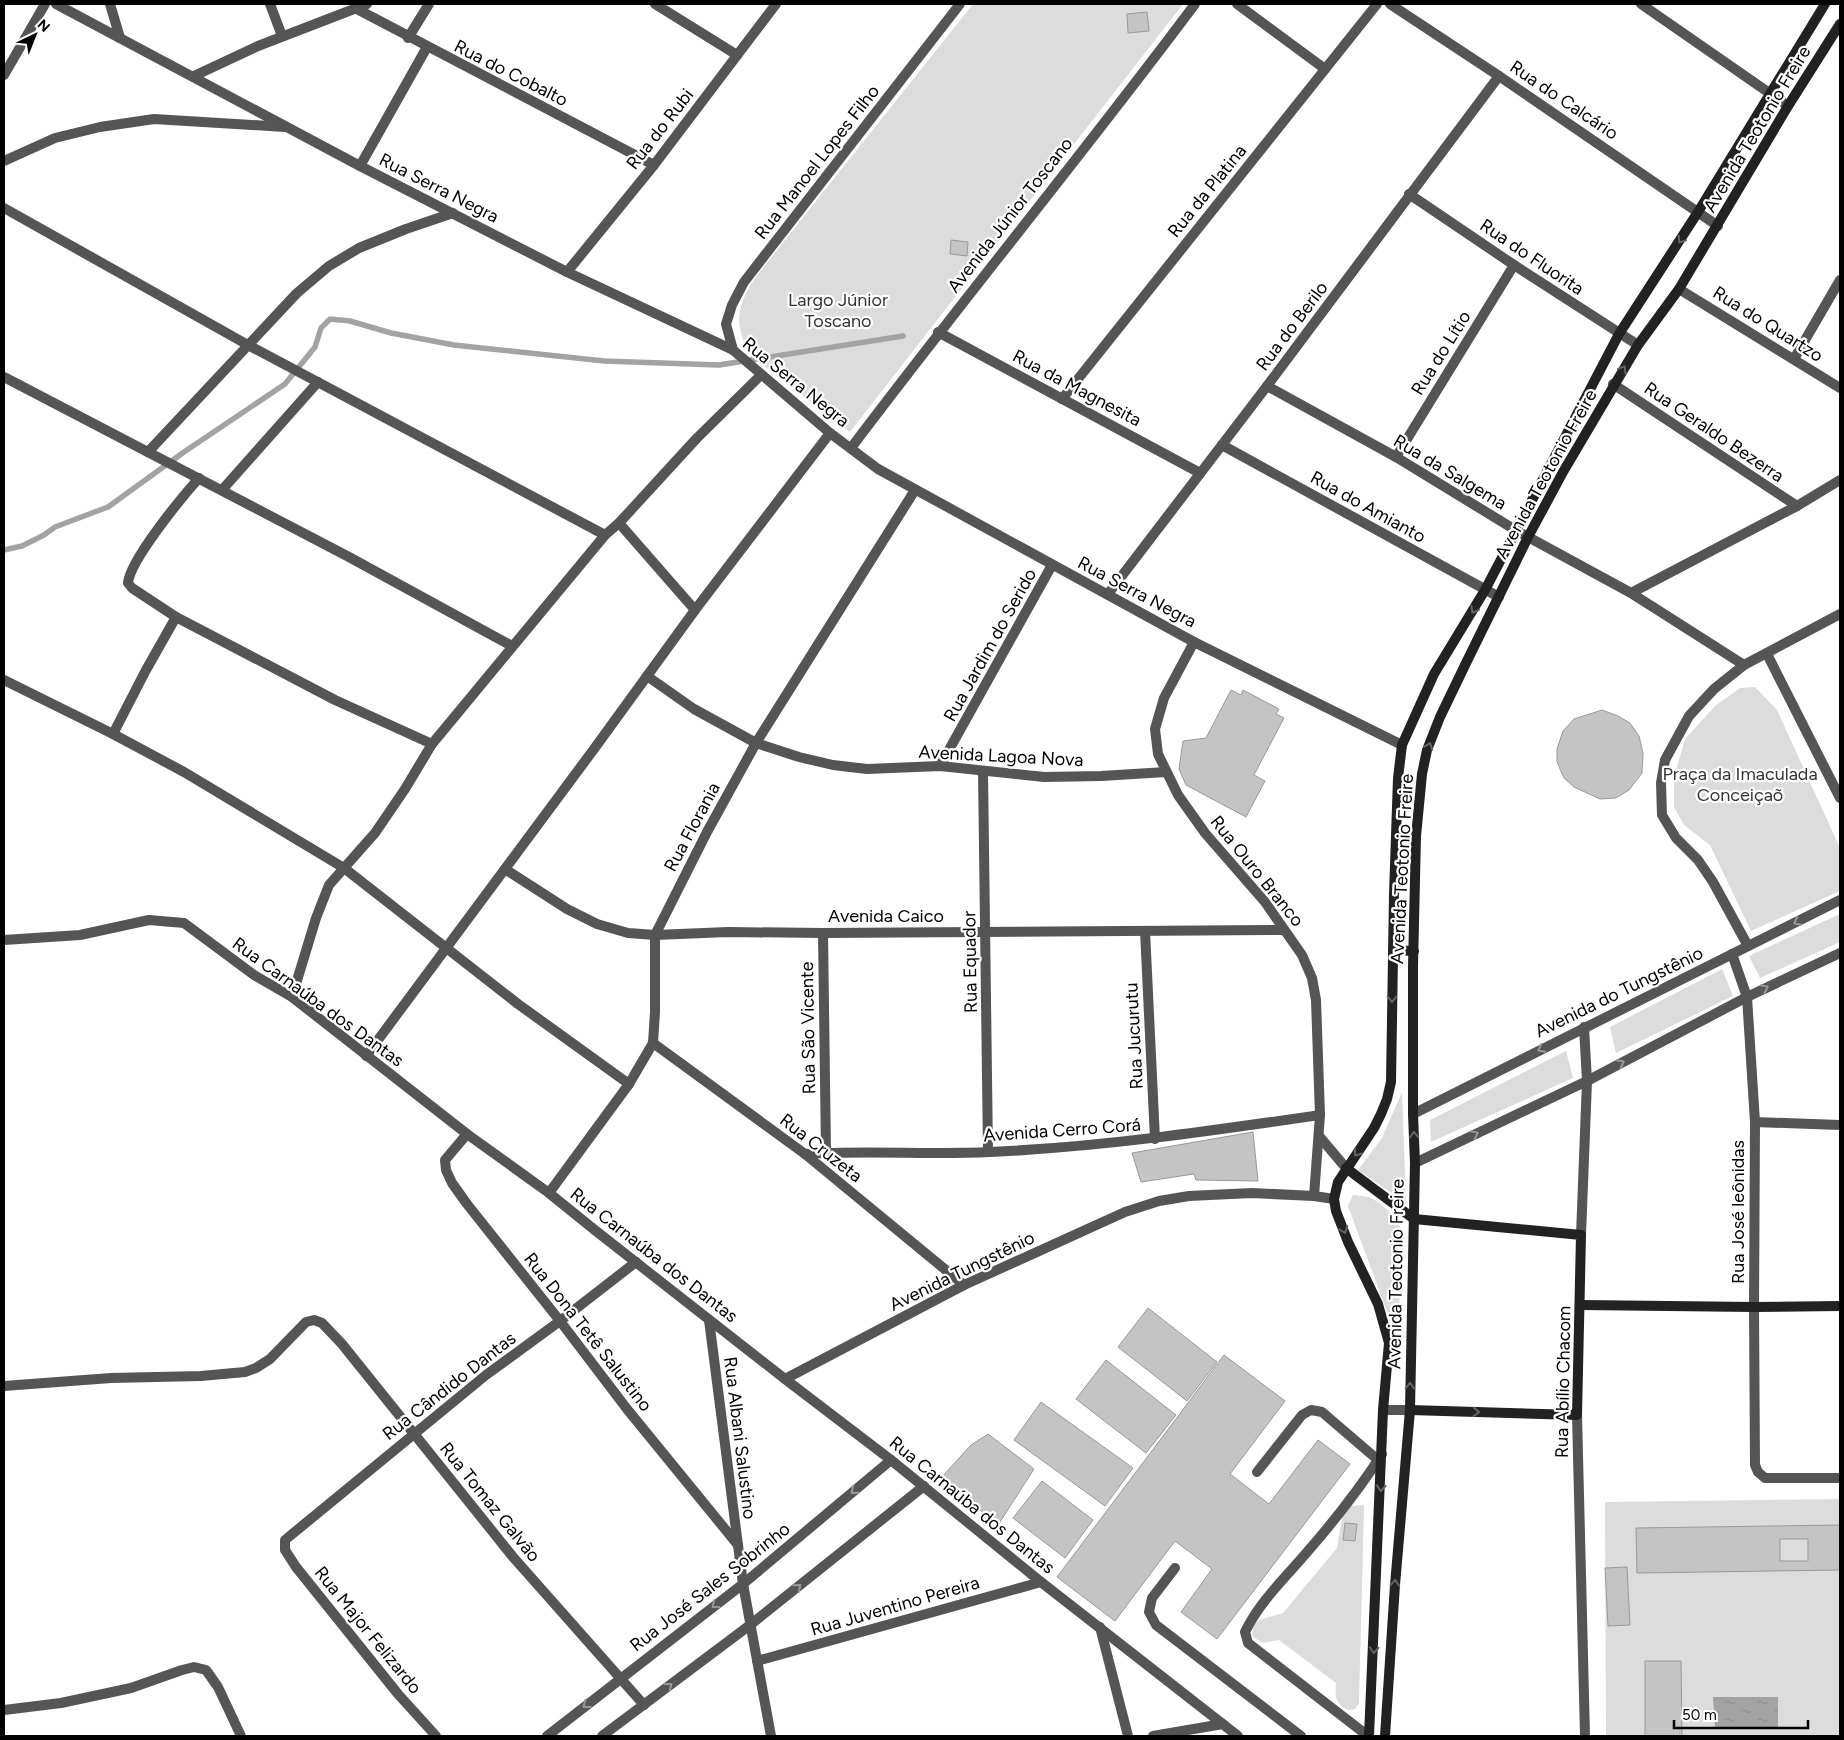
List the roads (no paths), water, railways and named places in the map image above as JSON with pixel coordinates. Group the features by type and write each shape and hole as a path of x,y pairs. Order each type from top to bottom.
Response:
{"street":[{"path":"4,75 45,4"},
{"name":"Rua Serra Negra","path":"56,4 360,166 567,272 733,350 830,433 878,469 1194,642 1402,745"},
{"path":"110,4 120,38"},
{"path":"270,4 282,36"},
{"path":"194,76 282,36 366,4"},
{"path":"408,38 429,4"},
{"path":"655,4 737,55"},
{"name":"Rua do Rubi","path":"567,272 654,165 776,4"},
{"name":"Rua Manoel Lopes Filho","path":"733,350 726,324 732,305 744,282 960,4"},
{"name":"Avenida Júnior Toscano","path":"851,448 938,332 1195,4"},
{"path":"1237,4 1326,70"},
{"name":"Rua da Platina","path":"1062,399 1377,4"},
{"name":"Rua do Calcário","path":"1390,4 1718,226"},
{"path":"1641,4 1788,106"},
{"name":"Avenida Teotonio Freire","path":"1369,1736 1380,1456 1389,1343 1378,1304 1348,1242 1336,1211 1334,1199 1338,1182 1374,1128 1387,1099 1392,1061 1398,778 1402,745 1434,674 1485,590 1619,334 1698,212 1825,4"},
{"name":"Rua do Cobalto","path":"354,8 408,38 654,165"},
{"name":"Avenida Teotonio Freire","path":"1385,1736 1395,1585 1410,1410 1415,1163 1413,1114 1416,836 1422,774 1427,750 1440,717 1562,472 1638,345 1679,288 1718,226 1788,106 1840,24"},
{"path":"360,166 427,47"},
{"name":"Rua do Berilo","path":"1108,594 1267,386 1499,76"},
{"path":"4,161 56,138 100,127 154,119 288,127"},
{"name":"Rua do Fluorita","path":"1409,194 1638,345"},
{"path":"4,208 248,345 605,536"},
{"path":"148,452 297,293 329,266 359,248 453,213"},
{"name":"Rua do Lítio","path":"1396,457 1514,265"},
{"path":"1794,358 1840,280"},
{"name":"Rua do Quartzo","path":"1679,288 1840,388"},
{"name":"Rua da Magnesita","path":"938,332 1200,473"},
{"path":"292,997 316,918 329,885 374,833 405,789 432,744 605,536 697,438 761,375"},
{"path":"4,377 222,490 456,614 512,646"},
{"path":"222,490 318,382"},
{"name":"Rua Geraldo Bezerra","path":"1614,384 1797,506"},
{"name":"Rua da Salgema","path":"1267,386 1396,457 1517,531 1631,593 1744,665"},
{"path":"366,1056 695,610 830,433"},
{"name":"Rua do Amianto","path":"1222,445 1499,598"},
{"path":"199,478 168,515 129,577 128,583 132,588 176,617 334,700 432,744"},
{"path":"1631,593 1797,506 1840,480"},
{"name":"Rua Florania","path":"549,1193 629,1084 652,1043 656,1012 655,935 707,832 756,743 915,490"},
{"path":"619,523 695,610"},
{"name":"Rua Jardim do Serido","path":"940,766 1052,565"},
{"path":"1748,946 1713,882 1698,860 1676,838 1662,815 1661,783 1665,760 1689,716 1714,689 1744,665 1840,614"},
{"path":"113,734 176,617"},
{"name":"Rua Ouro Branco","path":"1194,642 1164,698 1155,729 1158,754 1178,795 1205,833 1265,902 1302,955 1312,978 1316,1000 1320,1115 1314,1196"},
{"path":"1767,654 1840,798"},
{"name":"Avenida Lagoa Nova","path":"647,676 694,709 756,743 799,757 833,765 867,769 940,766 1044,777 1166,772"},
{"path":"4,680 113,734 240,804 344,868 518,1004 629,1084"},
{"name":"Rua Equador","path":"983,772 988,1152"},
{"name":"Avenida Caico","path":"505,869 567,909 597,924 628,933 655,935 728,932 1284,930"},
{"name":"Avenida do Tungstênio","path":"1413,1114 1840,900"},
{"name":"Rua Carnaúba dos Dantas","path":"4,940 80,936 149,920 171,921 184,924 254,976 292,997 467,1134 549,1193 709,1320 924,1486 1041,1582 1238,1736"},
{"name":"Rua Jucurutu","path":"1145,931 1155,1139"},
{"name":"Rua São Vicente","path":"823,933 826,1153"},
{"path":"1393,950 1414,951"},
{"path":"1415,1163 1586,1081 1747,997 1840,952"},
{"name":"Rua José leônidas","path":"1732,954 1747,997 1755,1122 1755,1465 1758,1472 1764,1478 1840,1478"},
{"name":"Rua Abílio Chacom","path":"1584,1027 1586,1081 1577,1414 1584,1736"},
{"name":"Rua Cruzeta","path":"652,1043 805,1154 964,1285"},
{"name":"Avenida Cerro Corá","path":"805,1154 988,1152 1052,1149 1155,1139 1320,1115"},
{"path":"1755,1122 1840,1126"},
{"name":"Rua Dona Tetê Salustino","path":"467,1134 445,1160 449,1176 477,1218 560,1321 626,1409 738,1545"},
{"path":"1319,1136 1346,1168 1414,1219 1581,1235"},
{"name":"Avenida Tungstênio","path":"785,1379 964,1285 1125,1212 1159,1201 1189,1196 1252,1193 1314,1196 1334,1199"},
{"name":"Rua Cândido Dantas","path":"285,1540 486,1375 636,1262"},
{"path":"1581,1305 1840,1306"},
{"name":"Rua Tomaz Galvão","path":"4,1386 111,1378 201,1376 245,1372 256,1368 270,1359 306,1322 314,1320 322,1323 342,1344 513,1557 644,1705"},
{"name":"Rua Albani Salustino","path":"709,1320 743,1584 771,1736"},
{"path":"1257,1472 1302,1415 1311,1410 1322,1412 1380,1456"},
{"path":"1384,1410 1577,1414"},
{"name":"Avenida Teotonio Freire","path":"1369,1736 1248,1643 1245,1632 1254,1614 1329,1526 1380,1456"},
{"name":"Rua José Sales Sobrinho","path":"547,1736 743,1584 891,1460"},
{"path":"602,1736 750,1625 924,1486"},
{"name":"Rua Major Felizardo","path":"285,1540 285,1550 296,1567 398,1694 436,1736"},
{"path":"1175,1568 1152,1598 1149,1612 1156,1625 1301,1736"},
{"name":"Rua Juventino Pereira","path":"757,1661 1041,1582"},
{"path":"1100,1627 1128,1736"},
{"path":"4,1710 61,1703 131,1688 194,1667 206,1670 218,1687 241,1736"},
{"path":"1153,1736 1223,1724"}],"water":[{"path":"1713,1697 1778,1697 1778,1728 1715,1728"}],"waterway":[{"path":"4,550 22,546 55,527 108,507 184,452 285,384 315,347 321,328 330,319 350,321 391,333 454,345 604,361 719,365 903,336"}],"park label":[{"name":"Largo Júnior Toscano","path":"838,310"},
{"name":"Praça da Imaculada Conceiçaõ","path":"1740,784"}]}
